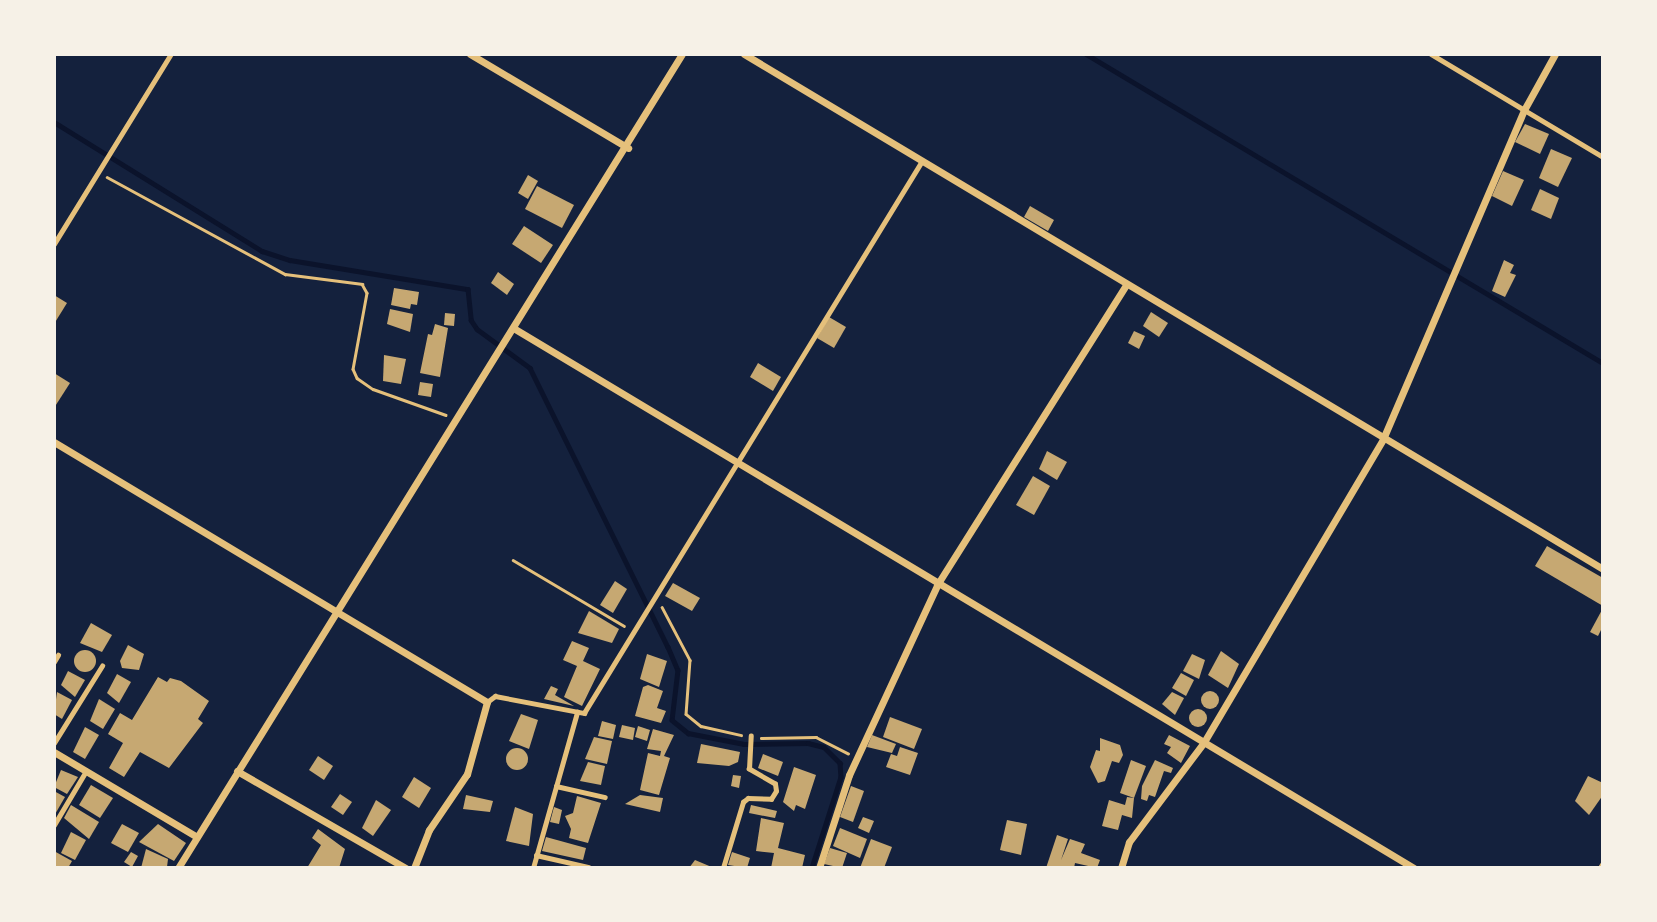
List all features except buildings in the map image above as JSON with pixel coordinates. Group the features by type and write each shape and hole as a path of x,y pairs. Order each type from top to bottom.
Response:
{"street":[{"path":"470,54 628,148"},
{"path":"178,868 455,419 515,329 628,148 682,54"},
{"path":"744,54 1125,286 1603,569"},
{"path":"1121,868 1129,842 1204,742 1383,439 1524,110 1555,54"},
{"path":"819,868 856,759 937,585 1125,286"},
{"path":"515,329 937,585 1414,868"},
{"path":"54,442 487,702 467,774 429,830 414,868"},
{"path":"54,752 197,837"},
{"path":"237,771 407,868"}],"lane":[{"path":"54,244 171,54"},
{"path":"1431,54 1603,157"},
{"path":"487,702 495,696 584,713 922,161"},
{"path":"54,662 58,655"},
{"path":"54,743 102,666"},
{"path":"533,868 578,712"},
{"path":"723,868 743,802 748,798 771,799 776,791 775,784 749,769 751,736"},
{"path":"54,825 86,771"},
{"path":"556,786 605,797"},
{"path":"536,855 589,867"},
{"path":"1600,868 1603,863"}],"path":[{"path":"98,173 140,192 274,269 362,284 368,293 353,369 356,378 373,389 455,419"},
{"path":"513,560 633,631"},
{"path":"656,596 690,660 685,707 691,722 751,736 816,737 840,746 856,759"}],"waterway":[{"path":"1086,54 1603,363"},
{"path":"54,122 262,251 290,260 468,289 471,320 477,329 530,368 668,647 678,670 672,720 688,733 744,744 808,743 824,747 840,763 841,777 812,868"}]}
